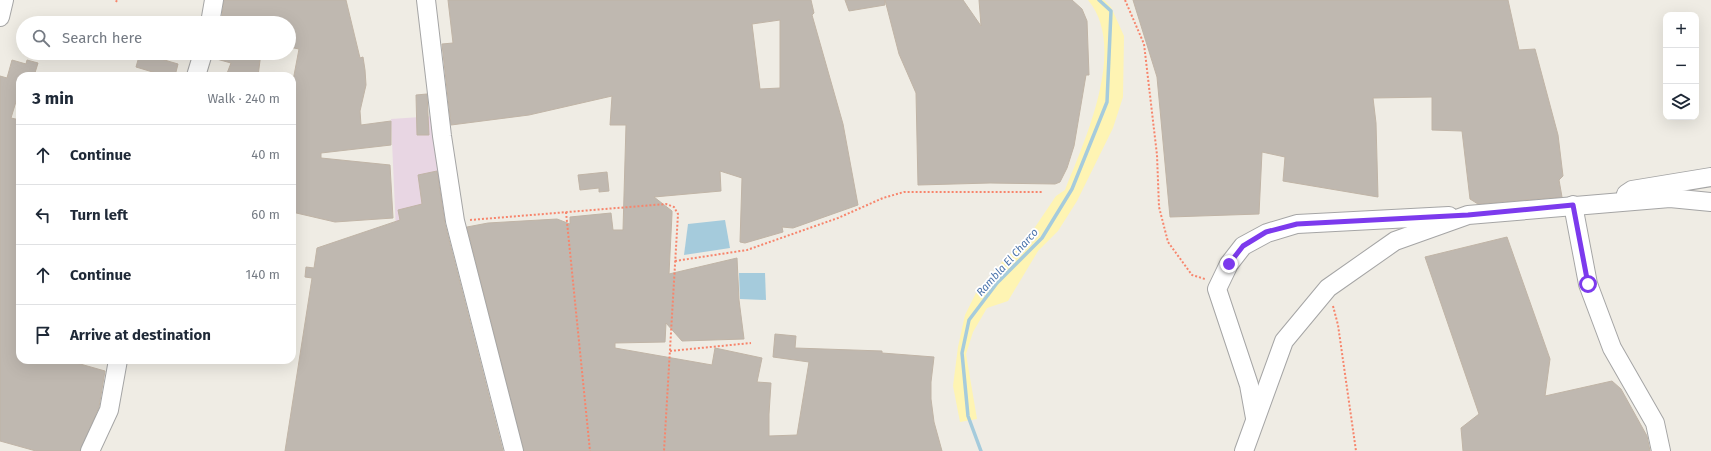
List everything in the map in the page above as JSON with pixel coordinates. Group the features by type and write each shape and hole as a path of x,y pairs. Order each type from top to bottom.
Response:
{"street":[{"path":"0,17 4,0"},
{"path":"211,16 214,0"},
{"path":"426,0 442,136 455,221 514,451"},
{"path":"197,72 201,60"},
{"path":"1612,202 1632,190 1711,176"},
{"path":"1256,419 1249,384 1217,289 1229,264 1243,246 1266,232 1297,224 1468,215 1670,198 1711,202"},
{"path":"1573,205 1588,284 1612,348 1655,423 1662,451"},
{"path":"1244,451 1284,341 1328,288 1395,241 1468,215"},
{"path":"90,451 109,410 117,364"}],"path":[{"path":"1125,0 1144,44 1157,155 1159,207 1168,242 1192,275 1210,280 1222,278"},
{"path":"675,261 747,250 838,218 883,198 904,192 1043,192"},
{"path":"455,221 666,204 674,207 678,214 664,451"},
{"path":"566,212 590,451"},
{"path":"1328,288 1338,325 1356,451"},
{"path":"670,351 751,343"}],"shaded area":[{"path":"435,116 447,219 396,232 391,119"}],"sand":[{"path":"1088,0 1104,0 1111,7 1124,36 1123,97 1113,128 1077,201 1058,231 1038,251 1008,301 987,308 973,332 966,354 977,419 960,422 953,386 958,347 965,315 976,293 1007,256 1021,248 1056,196 1065,190 1092,120 1104,68 1104,42 1099,20"}],"water":[{"path":"725,220 730,248 684,255 688,224"},
{"path":"739,273 765,273 766,300 740,299"}],"building":[{"path":"224,0 346,0 360,58 363,57 365,70 366,85 360,111 361,125 391,121 391,145 321,153 321,158 390,165 393,218 335,222 296,213 296,72 295,72 299,49 296,48 296,16 222,16"},
{"path":"448,0 811,0 814,13 812,15 843,124 858,205 793,228 782,227 783,232 745,243 740,242 742,178 720,171 721,191 654,197 672,211 669,274 737,258 739,300 744,339 682,341 666,323 665,342 615,343 615,348 712,365 715,348 762,358 757,382 771,383 769,436 797,435 809,362 773,357 775,334 796,336 795,348 882,351 882,353 934,357 931,382 931,399 934,422 942,451 524,451 467,227 488,223 557,219 570,224 570,217 611,213 613,230 623,230 626,125 610,125 612,96 529,115 451,125 442,44 453,43","holes":["780,20 780,88 760,89 752,24"]},
{"path":"845,0 885,0 885,5 849,11"},
{"path":"885,0 963,0 981,26 979,0 1072,0 1082,9 1087,21 1089,75 1086,75 1074,146 1067,168 1060,182 1055,184 990,183 918,185 916,93 899,54"},
{"path":"1133,0 1508,0 1519,50 1535,49 1558,135 1563,176 1559,180 1562,197 1478,204 1470,199 1462,131 1432,130 1432,97 1373,98 1376,123 1378,197 1283,181 1285,157 1262,152 1259,214 1170,217 1157,77"},
{"path":"12,60 26,64 27,60 38,63 35,72 16,72 16,102 11,118 16,119 16,364 80,364 105,371 99,407 80,451 36,451 0,441 0,76 7,78"},
{"path":"138,60 164,60 178,64 176,72 153,72 136,67"},
{"path":"220,60 260,60 259,72 228,72 231,63"},
{"path":"427,94 429,135 417,135 416,95"},
{"path":"437,171 445,224 503,451 285,451 312,278 305,277 306,267 314,268 317,248 400,220 398,210 422,204 418,175"},
{"path":"607,172 609,191 599,192 599,188 580,190 578,175"},
{"path":"1507,237 1550,359 1545,396 1612,381 1621,389 1647,436 1650,451 1463,451 1461,428 1479,414 1425,257"}],"waterway":[{"name":"Rambla El Charco","path":"981,451 968,416 962,353 969,320 997,283 1042,238 1072,189 1107,102 1111,11 1099,0"}],"route":[{"path":"1229,264 1243,246 1266,232 1297,224 1468,215 1573,205 1588,284"}]}
